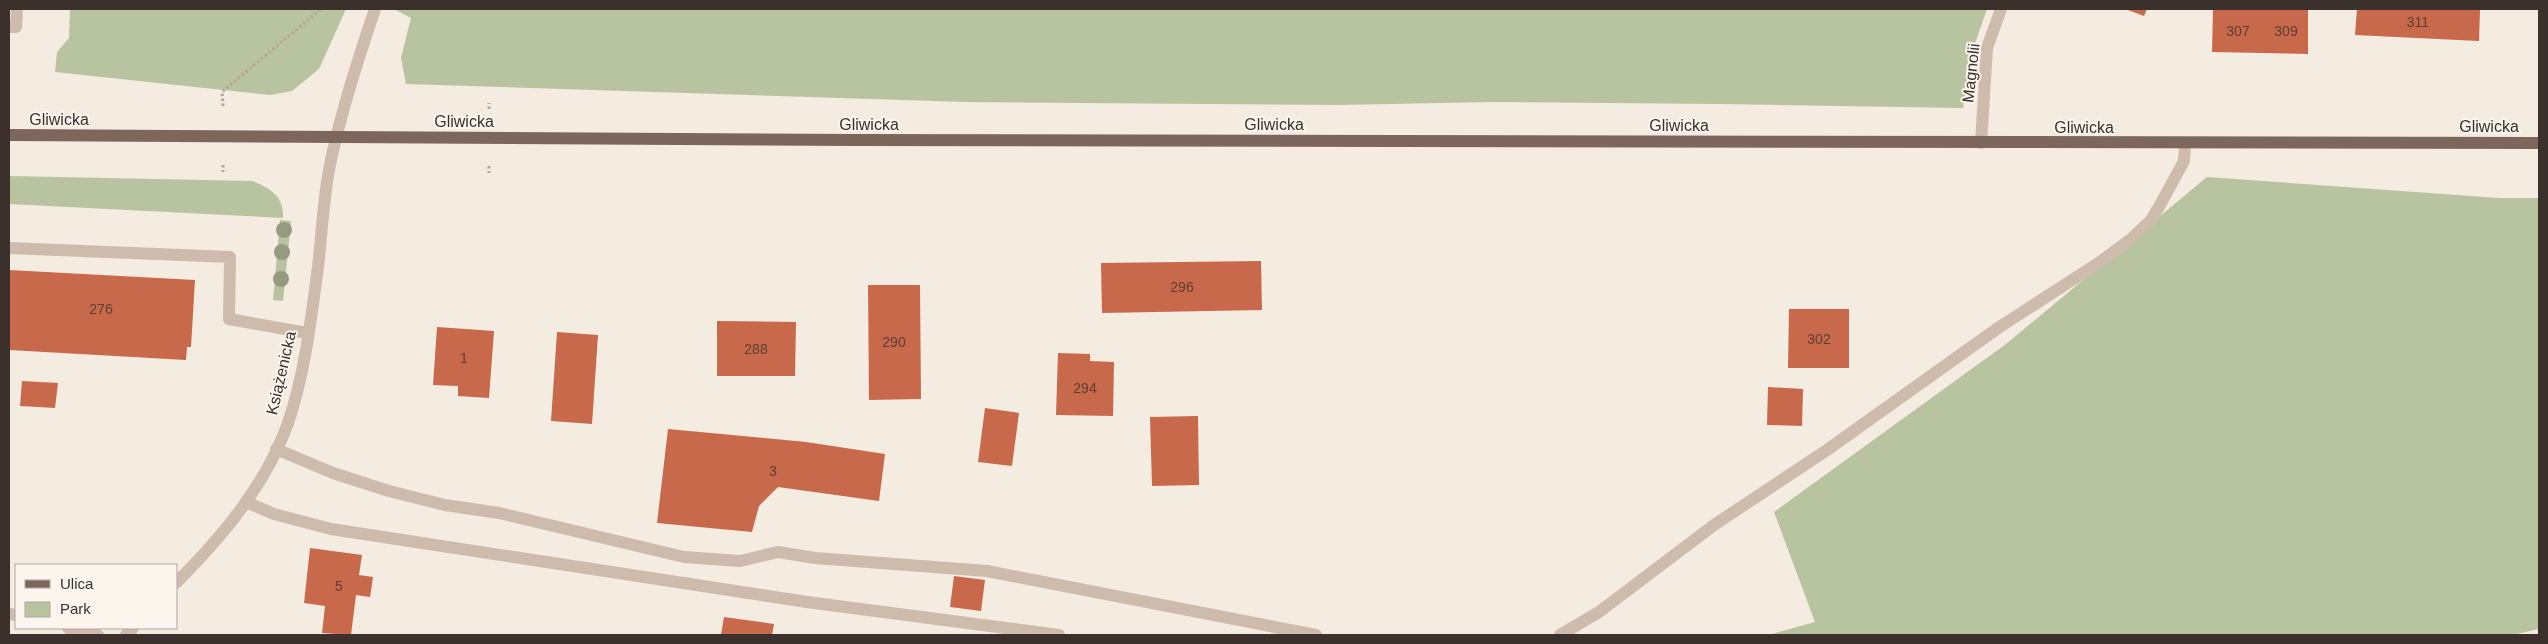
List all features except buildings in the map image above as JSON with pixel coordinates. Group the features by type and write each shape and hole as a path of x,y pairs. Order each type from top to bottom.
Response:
{"main road":[{"name":"Gliwicka","path":"9,135 1980,143 2539,143"}],"street":[{"path":"9,27 16,27 17,9"},
{"name":"Książenicka","path":"178,581 205,554 246,502 268,467 287,424 295,398 307,333 329,167 374,9"},
{"name":"Magnolii","path":"1980,143 1987,48 2001,9"},
{"path":"1560,635 1599,612 1714,525 1827,450 1998,328 2120,248 2146,224 2155,212 2184,161 2185,143"},
{"path":"9,248 230,257 228,319 307,333"},
{"path":"276,448 333,473 389,491 445,505 499,513 684,557 740,561 778,552 815,558 986,571 1316,635"},
{"path":"246,502 274,514 330,529 806,602 1059,635"},
{"path":"72,629 98,635"}],"path":[{"path":"222,106 222,92 321,9"},
{"path":"489,103 489,109"},
{"path":"223,166 223,172"},
{"path":"489,166 489,173"}],"green space":[{"path":"70,9 346,9 319,69 292,91 270,95 55,72 57,52 69,38"},
{"path":"394,9 1987,9 1973,49 1963,108 1491,102 1340,105 965,102 406,84 401,58 411,18"},
{"path":"9,176 253,181 275,194 283,210 283,218 9,204"},
{"path":"2207,177 2499,198 2539,198 2539,629 2512,635 1768,635 1815,622 1774,512 2006,344"},
{"path":"280,220 291,221 283,301 273,300"}]}
